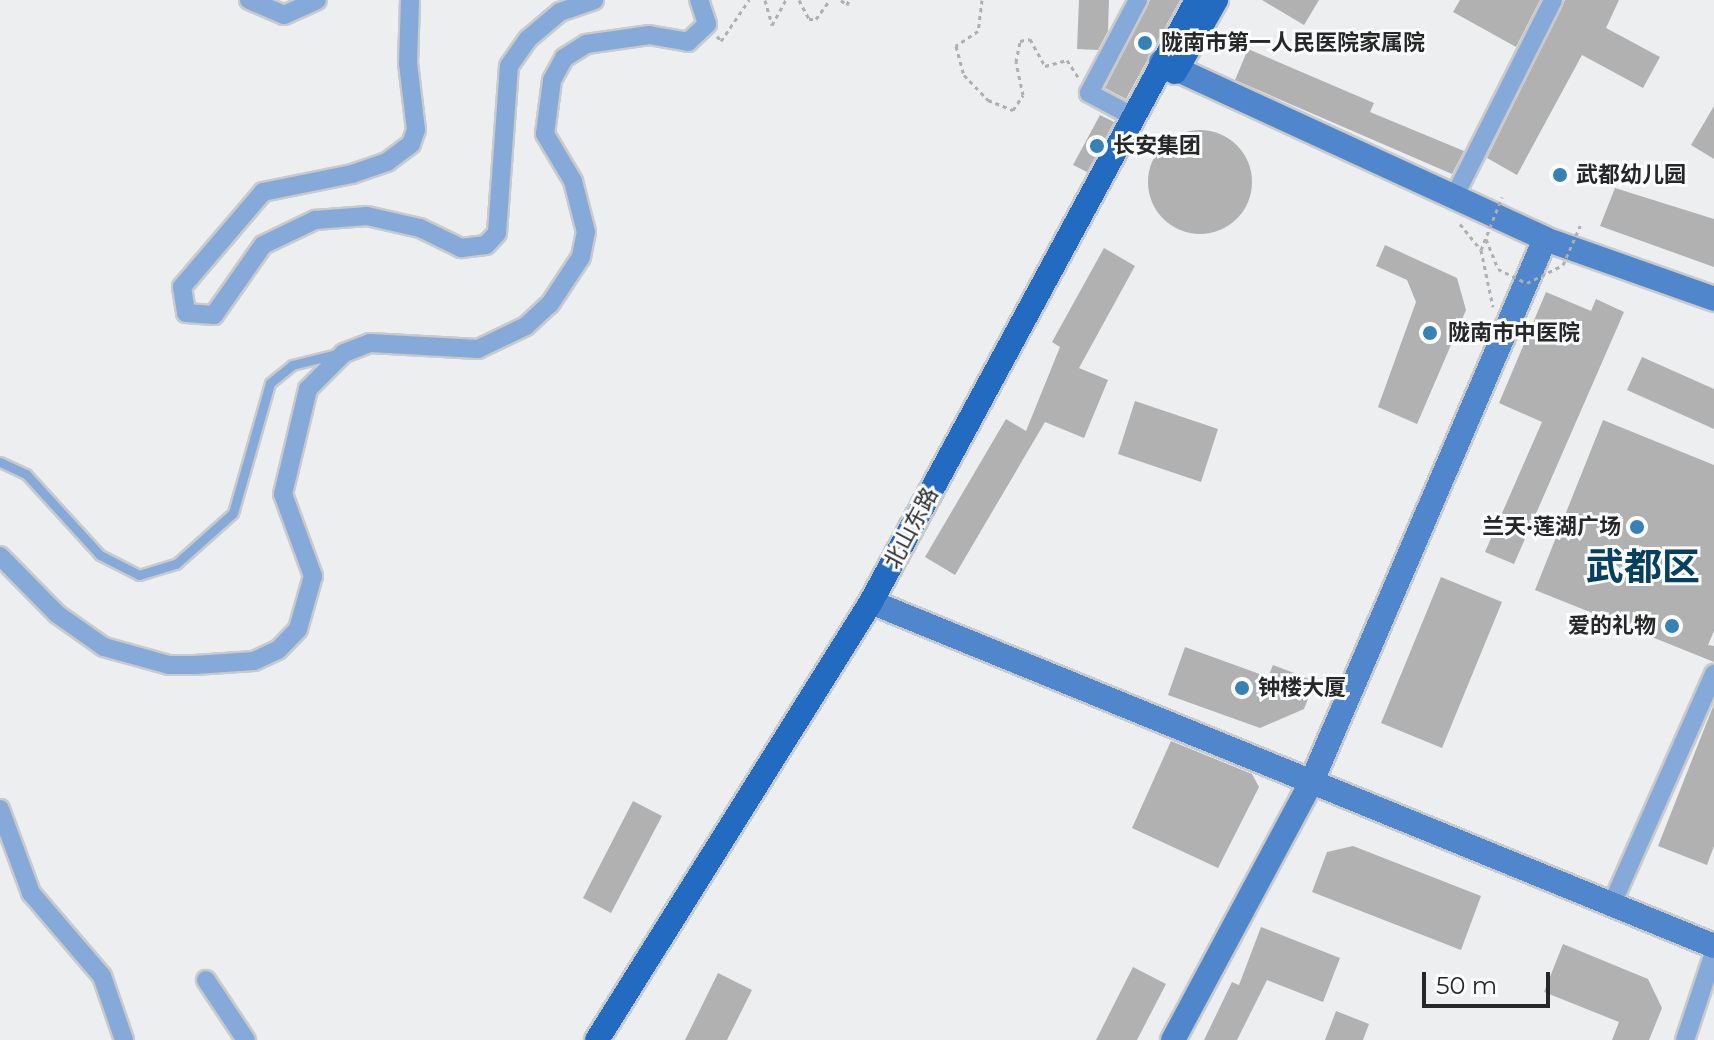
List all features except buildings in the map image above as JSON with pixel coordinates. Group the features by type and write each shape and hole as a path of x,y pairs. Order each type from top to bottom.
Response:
{"main road":[{"name":"北山东路","path":"617,1040 656,969 879,605 1169,66 1197,0"},
{"name":"北山东路","path":"597,1040 879,605 1132,116 1216,0"}],"street":[{"path":"249,0 284,15 317,0"},
{"path":"410,0 408,63 416,130 411,144 387,162 352,174 263,192 182,287 186,313 214,315 263,245 315,220 367,216 420,228 461,248 486,245 497,233 509,66 528,39 560,12 594,0"},
{"path":"0,556 57,614 104,647 169,665 254,661 278,650 298,629 313,576 283,494 287,465 308,389 344,353 370,343 478,349 526,326 550,304 581,257 586,232 573,181 545,134 549,93 564,58 586,44 649,35 688,42 707,24 699,0"},
{"path":"1132,116 1089,93 1138,0"},
{"path":"1454,197 1553,0"},
{"path":"1169,66 1545,239 1714,299"},
{"path":"1173,1040 1312,781 1545,239"},
{"path":"879,605 1714,946"},
{"path":"1612,904 1714,674"},
{"path":"0,809 31,893 102,976 124,1040"},
{"path":"1685,1040 1714,953"},
{"path":"206,980 246,1040"}],"lane":[{"path":"0,462 26,474 100,555 139,575 176,564 233,513 270,383 292,365 344,353"}],"path":[{"path":"707,24 721,41 749,0"},
{"path":"765,0 772,25 786,0"},
{"path":"799,0 809,19 822,16 830,0"},
{"path":"841,0 847,5 849,0"},
{"path":"982,0 978,31 956,46 960,68 974,88 1005,111 1013,110 1024,88 1016,62 1020,41 1030,39 1045,66 1067,60 1089,93"},
{"path":"1500,342 1481,250 1502,197"},
{"path":"1486,239 1498,269 1527,283 1563,265 1580,226"}],"place":[{"name":"陇南市第一人民医院家属院","path":"1145,43"},
{"name":"长安集团","path":"1097,146"},
{"name":"武都幼儿园","path":"1560,175"},
{"name":"陇南市中医院","path":"1430,333"},
{"name":"兰天·莲湖广场","path":"1637,527"},
{"name":"爱的礼物","path":"1672,626"},
{"name":"钟楼大厦","path":"1242,688"}],"district":[{"name":"武都区","path":"1643,567"}]}
